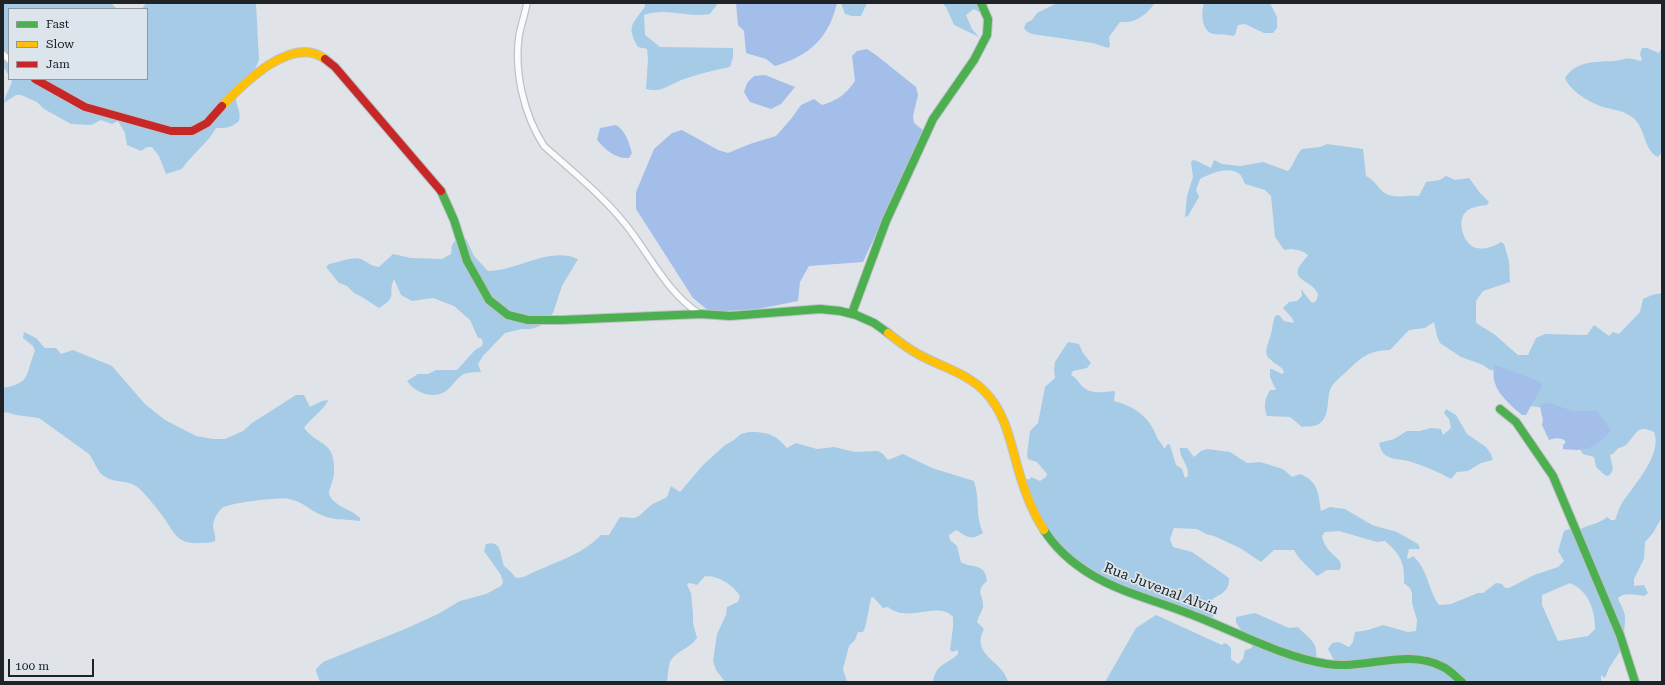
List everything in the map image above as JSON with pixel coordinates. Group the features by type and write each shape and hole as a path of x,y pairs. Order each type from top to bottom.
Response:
{"street":[{"path":"527,3 520,36 519,74 529,116 537,135 544,146 610,206 626,225 680,299 700,314"},
{"path":"852,313 878,241 933,119 974,60 988,35 988,19 981,3"},
{"name":"Rua Juvenal Alvin","path":"37,80 85,107 171,131 192,130 207,123 242,85 270,64 284,56 301,53 319,55 335,67 402,146 422,165 440,188 454,220 468,261 489,300 508,315 528,320 562,320 700,314 723,316 805,309 834,310 852,313 884,330 905,347 971,379 986,392 1003,418 1024,488 1033,511 1056,549 1072,564 1089,575 1162,605 1189,613 1301,659 1320,664 1341,665 1365,664 1390,660 1420,660 1432,662 1444,667 1462,682"},
{"path":"1500,409 1516,422 1552,476 1620,635 1635,682"}],"shaded area":[{"path":"3,3 111,3 116,8 8,8 8,74 3,66"},
{"path":"146,3 256,3 259,60 255,69 235,91 240,114 239,121 225,128 216,128 209,139 190,158 182,169 166,174 159,156 152,147 147,147 141,151 127,145 125,133 118,121 112,124 101,120 91,125 71,124 44,109 37,102 21,95 16,95 4,103 12,82 11,80 148,80 148,8 143,8"},
{"path":"644,3 718,3 710,14 693,15 660,12 644,15 645,35 660,47 733,48 733,58 730,67 690,77 662,89 646,89 648,59 647,49 638,47 632,34 632,25 645,6"},
{"path":"736,3 837,3 829,26 816,44 798,57 775,66 766,59 746,53 744,31 738,25"},
{"path":"841,3 867,3 861,16 852,16 845,14"},
{"path":"942,3 988,3 987,7 981,13 974,9 966,15 972,29 979,37 954,25 946,7"},
{"path":"1057,3 1155,3 1140,18 1131,22 1120,22 1109,37 1110,46 1108,48 1093,43 1032,34 1026,31 1024,28 1026,23 1032,20 1037,13"},
{"path":"1204,3 1270,3 1277,17 1277,28 1273,33 1264,33 1245,24 1238,25 1235,35 1233,36 1214,34 1207,30 1204,26 1202,11"},
{"path":"1662,47 1662,152 1658,157 1653,154 1647,144 1637,121 1629,115 1603,107 1586,99 1567,83 1565,78 1569,72 1580,65 1629,59 1640,61 1642,60 1640,54 1642,48 1647,48 1659,53"},
{"path":"867,49 916,87 918,95 913,116 914,123 924,131 863,262 809,266 800,282 798,301 758,309 710,312 693,298 636,209 636,192 654,149 672,133 682,130 718,150 728,153 776,136 801,105 814,99 822,105 837,99 848,90 855,81 852,56 857,51"},
{"path":"765,75 795,87 781,104 771,109 750,102 744,92 747,83 754,76"},
{"path":"616,125 625,134 628,141 632,153 629,158 615,155 607,150 597,140 600,128"},
{"path":"1327,144 1363,149 1366,176 1382,191 1390,195 1419,196 1426,182 1440,180 1446,176 1455,180 1469,178 1489,202 1487,205 1474,207 1464,214 1461,224 1463,234 1469,243 1477,248 1490,247 1501,242 1504,244 1509,261 1510,282 1483,291 1476,301 1476,323 1494,334 1518,355 1528,355 1536,338 1545,334 1587,335 1594,325 1609,336 1613,332 1619,334 1640,312 1643,299 1662,293 1662,517 1653,533 1645,542 1644,559 1634,579 1634,586 1644,585 1648,593 1644,596 1627,594 1618,598 1625,615 1625,644 1609,668 1605,678 1601,675 1601,682 1105,682 1136,628 1156,615 1222,645 1224,643 1227,644 1231,648 1231,659 1238,664 1243,659 1245,650 1252,648 1252,643 1238,626 1236,617 1255,613 1289,628 1298,627 1315,646 1315,664 1318,667 1329,667 1326,663 1327,660 1334,660 1328,649 1332,643 1339,642 1349,647 1353,642 1355,632 1368,630 1383,625 1408,632 1416,631 1417,620 1412,603 1412,593 1410,588 1404,583 1404,569 1398,554 1385,541 1377,542 1339,531 1325,532 1322,536 1326,547 1340,561 1341,567 1339,570 1327,570 1317,576 1301,560 1294,550 1274,550 1261,562 1240,548 1197,529 1174,528 1170,539 1173,547 1192,552 1229,578 1229,584 1224,592 1211,601 1211,609 1214,616 1211,618 1196,611 1125,590 1085,576 1071,566 1053,548 1035,504 1022,480 1030,479 1031,477 1040,481 1046,477 1047,474 1037,462 1028,459 1027,455 1030,431 1038,423 1045,387 1055,378 1055,362 1068,342 1079,344 1083,353 1091,363 1087,368 1073,371 1071,375 1089,391 1114,391 1114,401 1134,409 1145,417 1164,448 1168,444 1170,445 1176,465 1182,469 1185,478 1188,476 1188,472 1180,452 1180,448 1187,448 1194,457 1201,451 1207,449 1230,452 1247,463 1260,462 1283,469 1292,477 1300,474 1306,477 1314,484 1318,493 1321,511 1330,507 1345,509 1372,525 1397,532 1418,544 1420,549 1409,549 1407,558 1408,559 1413,556 1418,561 1439,605 1451,604 1478,593 1483,593 1496,583 1502,584 1505,588 1509,588 1534,575 1558,567 1564,561 1558,551 1564,531 1569,529 1578,531 1582,528 1600,522 1607,517 1611,520 1615,520 1622,503 1646,469 1651,459 1656,441 1654,432 1641,429 1635,433 1626,445 1610,455 1613,469 1610,475 1606,476 1596,467 1594,457 1583,454 1581,451 1580,444 1565,411 1530,406 1500,371 1490,370 1483,365 1461,357 1440,343 1434,322 1425,328 1409,330 1390,350 1370,353 1356,363 1332,386 1325,418 1317,425 1302,427 1290,417 1267,416 1265,403 1267,396 1270,390 1276,390 1270,377 1270,369 1282,374 1284,372 1269,358 1266,353 1275,316 1279,315 1284,321 1294,323 1292,318 1283,308 1289,302 1297,301 1302,296 1301,289 1312,303 1316,301 1318,295 1313,288 1299,276 1298,273 1299,267 1308,255 1297,250 1284,250 1275,237 1271,196 1265,190 1245,184 1240,175 1234,171 1229,170 1219,172 1200,179 1196,190 1199,197 1188,216 1185,217 1187,196 1193,177 1191,162 1193,160 1197,161 1211,168 1214,160 1222,164 1241,166 1263,162 1288,171 1302,149 1320,147","holes":["1570,583 1577,586 1590,602 1594,615 1595,629 1588,636 1558,641 1542,605 1542,595"]},
{"path":"458,237 466,239 474,256 488,271 499,270 556,255 578,259 562,286 553,313 540,326 505,333 483,356 478,364 481,372 462,375 446,391 441,394 430,395 415,389 407,381 418,374 428,374 436,370 457,370 475,350 482,346 483,342 481,338 478,338 470,320 454,306 433,298 412,301 401,295 394,279 391,298 379,308 354,293 347,286 339,283 326,267 329,264 358,258 373,266 379,267 393,254 411,258 442,259 451,254 452,245"},
{"path":"24,332 36,338 45,348 56,348 61,354 73,350 112,366 145,404 165,420 196,436 213,439 225,439 243,431 252,423 296,395 304,395 310,407 322,401 328,400 325,406 304,428 325,445 332,455 334,474 329,492 331,498 339,505 357,515 360,518 360,521 328,518 299,502 289,499 244,502 222,508 216,515 213,525 215,541 208,543 192,543 180,539 153,503 136,486 129,483 112,480 104,476 99,472 89,454 39,418 6,412 3,414 3,388 12,386 23,380 26,376 35,351 33,346 23,338"},
{"path":"1495,365 1538,381 1542,386 1526,415 1522,415 1510,405 1500,393 1494,380"},
{"path":"1550,403 1572,411 1597,411 1611,431 1590,448 1579,450 1563,449 1563,445 1566,442 1558,438 1549,440 1542,425 1543,420 1541,405"},
{"path":"1446,409 1456,415 1467,434 1486,447 1493,460 1481,463 1468,471 1457,472 1451,479 1436,471 1418,464 1390,457 1382,452 1379,443 1394,439 1407,431 1419,431 1431,428 1441,429 1443,435 1451,428 1449,419 1444,413"},
{"path":"749,432 766,433 779,440 787,448 796,443 817,449 834,447 855,452 878,451 888,460 903,454 932,468 974,481 977,494 979,521 983,533 975,537 969,537 956,530 949,535 950,540 957,546 961,562 981,568 986,575 987,581 980,591 983,607 977,622 984,629 981,638 981,646 989,658 1001,669 1008,682 933,682 934,676 939,668 958,654 958,650 952,652 950,650 953,617 946,612 939,611 913,613 896,612 888,607 883,608 873,597 871,598 867,621 863,632 858,632 855,640 849,646 843,669 847,682 725,682 716,670 713,661 717,634 726,615 727,607 738,602 740,596 724,581 714,577 705,576 697,585 690,583 687,584 691,593 693,623 697,638 691,645 672,658 669,664 667,682 320,682 316,671 323,662 405,629 438,614 460,601 486,594 501,586 503,582 501,575 484,551 486,544 491,543 498,546 504,566 516,578 524,577 584,549 601,535 609,535 620,517 634,518 639,516 651,505 667,497 671,486 680,492 703,465 725,445 741,434"}],"traffic: fast":[{"path":"852,313 886,221 933,119 974,60 987,35 988,19 981,3"},
{"path":"441,191 454,220 467,261 489,300 508,315 528,320 562,320 701,314 730,316 820,309 840,311 856,315 874,323 888,333"},
{"path":"1500,409 1516,422 1553,476 1620,635 1635,682"},
{"path":"1044,530 1059,549 1071,560 1092,575 1115,587 1178,609 1275,649 1327,664 1341,665 1400,659 1415,659 1446,668 1462,682"}],"traffic: slow":[{"path":"222,106 255,75 283,57 298,53 312,53 325,59"},
{"path":"888,333 914,352 963,375 986,393 998,409 1006,427 1028,498 1044,530"}],"traffic: jam":[{"path":"325,59 335,67 441,191"},
{"path":"37,80 85,107 171,131 192,131 207,123 222,106"}]}
